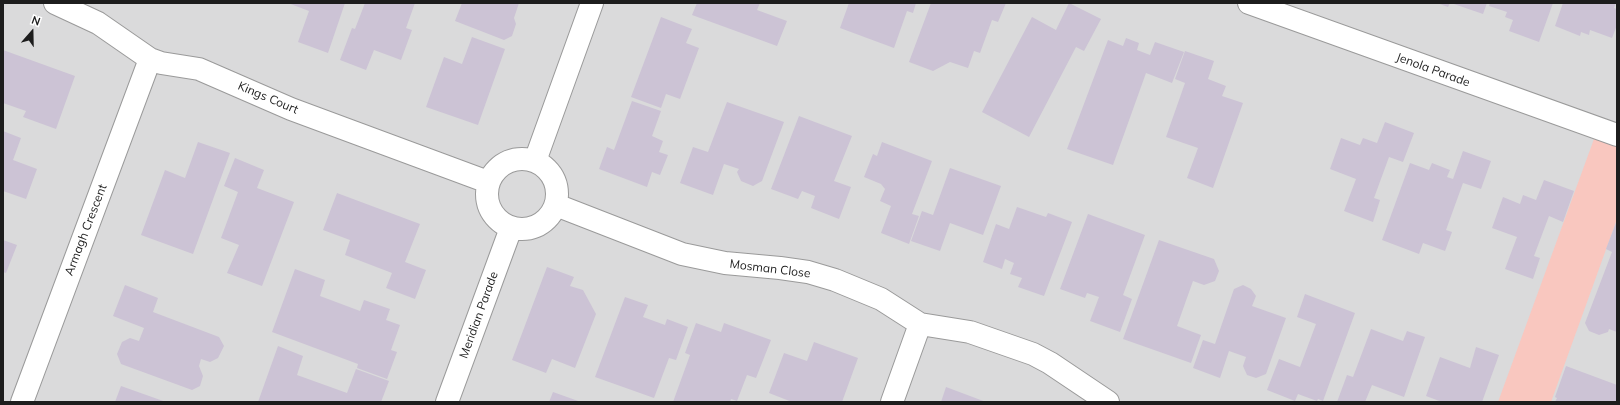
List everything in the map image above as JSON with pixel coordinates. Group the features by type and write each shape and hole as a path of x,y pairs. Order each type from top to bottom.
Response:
{"street":[{"name":"Kings Court","path":"54,3 98,23 150,59 161,63 199,69 291,109 488,182"},
{"path":"535,161 592,3"},
{"name":"Jenola Parade","path":"1249,3 1617,135"},
{"name":"Armagh Crescent","path":"22,402 150,59"},
{"path":"524,158 535,161 544,166 552,174 556,184 558,194 552,215 544,223 534,228 523,230 510,228 501,223 493,215 488,205 486,193 488,182 494,172 502,164 524,158"},
{"name":"Mosman Close","path":"556,205 682,254 725,263 808,272 835,280 881,299 920,324 970,332 1033,354 1050,363 1108,402"},
{"name":"Meridian Parade","path":"447,402 510,228"},
{"path":"892,402 920,324"}],"shaded area":[{"path":"3,3 1617,3 1617,402 3,402"},
{"path":"1598,128 1617,135 1617,219 1551,402 1498,402"}],"building":[{"path":"288,3 345,3 328,53 298,42 309,11"},
{"path":"365,3 415,3 406,28 412,30 401,60 374,50 366,70 340,60 352,28 355,29"},
{"path":"462,3 519,3 514,18 516,24 512,36 504,40 455,21"},
{"path":"697,3 760,3 757,10 787,21 777,46 692,15"},
{"path":"849,3 916,3 913,13 907,11 894,48 840,28"},
{"path":"931,3 1006,3 998,22 992,20 980,53 974,51 968,68 950,62 933,71 909,62"},
{"path":"1069,3 1101,19 1084,51 1076,47 1029,137 982,112 1032,17 1056,30"},
{"path":"1437,3 1450,3 1448,7"},
{"path":"1451,3 1487,3 1483,14"},
{"path":"1490,3 1553,3 1539,42 1509,31 1513,20 1505,17 1507,12 1489,6"},
{"path":"1563,3 1616,3 1614,8 1617,9 1617,25 1612,38 1590,30 1589,35 1581,32 1580,36 1555,26"},
{"path":"661,17 692,29 686,43 699,48 680,99 666,94 661,108 631,97"},
{"path":"472,37 505,49 478,125 426,107 444,57 462,64"},
{"path":"1126,38 1139,43 1137,50 1150,55 1155,42 1184,52 1172,83 1146,73 1113,165 1067,149 1108,40 1123,46"},
{"path":"3,50 75,76 56,129 23,117 26,111 3,103"},
{"path":"1185,51 1214,61 1208,79 1226,86 1222,96 1243,103 1213,188 1187,178 1198,148 1166,137 1185,83 1175,79"},
{"path":"632,101 661,111 652,136 663,141 659,152 668,155 660,175 652,172 647,187 599,169 607,147 614,150"},
{"path":"727,102 784,122 762,181 753,186 741,181 737,172 739,169 724,164 713,195 680,183 693,147 708,152"},
{"path":"799,116 852,136 834,181 851,187 839,219 811,208 815,196 802,191 798,199 771,189"},
{"path":"1385,122 1414,133 1403,162 1389,157 1374,198 1380,200 1373,222 1344,211 1356,179 1330,169 1341,138 1360,145 1363,138 1377,143"},
{"path":"3,131 21,138 13,160 37,169 26,199 3,191"},
{"path":"198,142 230,153 193,254 141,235 165,170 185,178"},
{"path":"882,142 932,161 912,214 919,216 909,244 881,233 891,206 880,201 885,189 881,184 864,177 873,154 877,156"},
{"path":"1463,151 1491,161 1481,189 1463,183 1446,230 1452,232 1445,251 1423,243 1419,254 1382,240 1410,163 1429,170 1432,163 1450,170 1447,177 1453,179"},
{"path":"235,158 264,170 257,188 294,202 262,286 227,273 239,245 221,238 238,192 224,186"},
{"path":"950,168 1001,186 983,235 950,223 940,251 911,241 922,211 933,215"},
{"path":"1544,180 1574,191 1563,222 1549,216 1534,256 1540,258 1533,279 1505,269 1517,237 1492,228 1503,197 1520,204 1523,195 1536,200"},
{"path":"337,193 420,224 405,262 426,270 415,299 386,288 392,273 345,255 350,240 323,230"},
{"path":"1017,207 1046,217 1048,213 1072,222 1044,296 1018,287 1022,278 1010,274 1014,263 1005,259 1002,269 983,262 996,224 1009,229"},
{"path":"1088,214 1145,235 1123,295 1132,299 1120,332 1090,321 1099,297 1087,293 1085,298 1060,289"},
{"path":"1617,220 1617,332 1609,329 1608,332 1599,335 1589,331 1585,323 1612,252 1606,249"},
{"path":"3,240 17,245 6,273 3,272"},
{"path":"1159,240 1214,259 1219,271 1215,281 1204,285 1193,281 1177,326 1201,335 1191,363 1123,339"},
{"path":"547,267 574,277 570,286 583,290 596,314 575,368 552,359 546,373 512,360"},
{"path":"295,269 325,280 320,296 360,311 364,300 390,309 386,320 400,325 391,350 397,352 387,379 357,368 358,364 272,332"},
{"path":"125,285 158,298 153,312 219,337 224,346 218,358 210,362 201,359 199,366 203,376 200,386 192,390 121,364 117,354 122,342 130,338 139,341 144,328 113,316"},
{"path":"1243,285 1251,289 1256,296 1252,306 1286,318 1266,374 1256,378 1247,375 1243,366 1246,357 1229,351 1220,378 1193,368 1203,340 1215,344 1234,289"},
{"path":"1305,294 1355,313 1323,401 1318,399 1317,401 1298,394 1295,401 1267,390 1279,359 1300,367 1316,324 1297,317"},
{"path":"625,297 648,305 643,317 665,325 667,319 688,327 676,360 669,358 654,398 595,377"},
{"path":"696,323 721,332 724,323 771,340 756,378 747,375 737,401 731,399 730,402 673,402 690,355 685,353"},
{"path":"1371,329 1403,341 1407,331 1425,337 1404,397 1372,385 1365,402 1337,402 1347,375 1353,377"},
{"path":"814,342 858,358 842,402 792,402 769,393 784,353 807,361"},
{"path":"278,346 303,356 297,375 347,393 356,369 389,381 381,402 258,402"},
{"path":"1476,347 1499,355 1482,402 1442,402 1426,396 1440,357 1470,368"},
{"path":"1566,366 1617,385 1617,402 1555,402 1557,398 1555,397"},
{"path":"121,386 166,402 115,402"},
{"path":"946,387 986,402 941,402"},
{"path":"553,392 581,402 549,402"}]}
